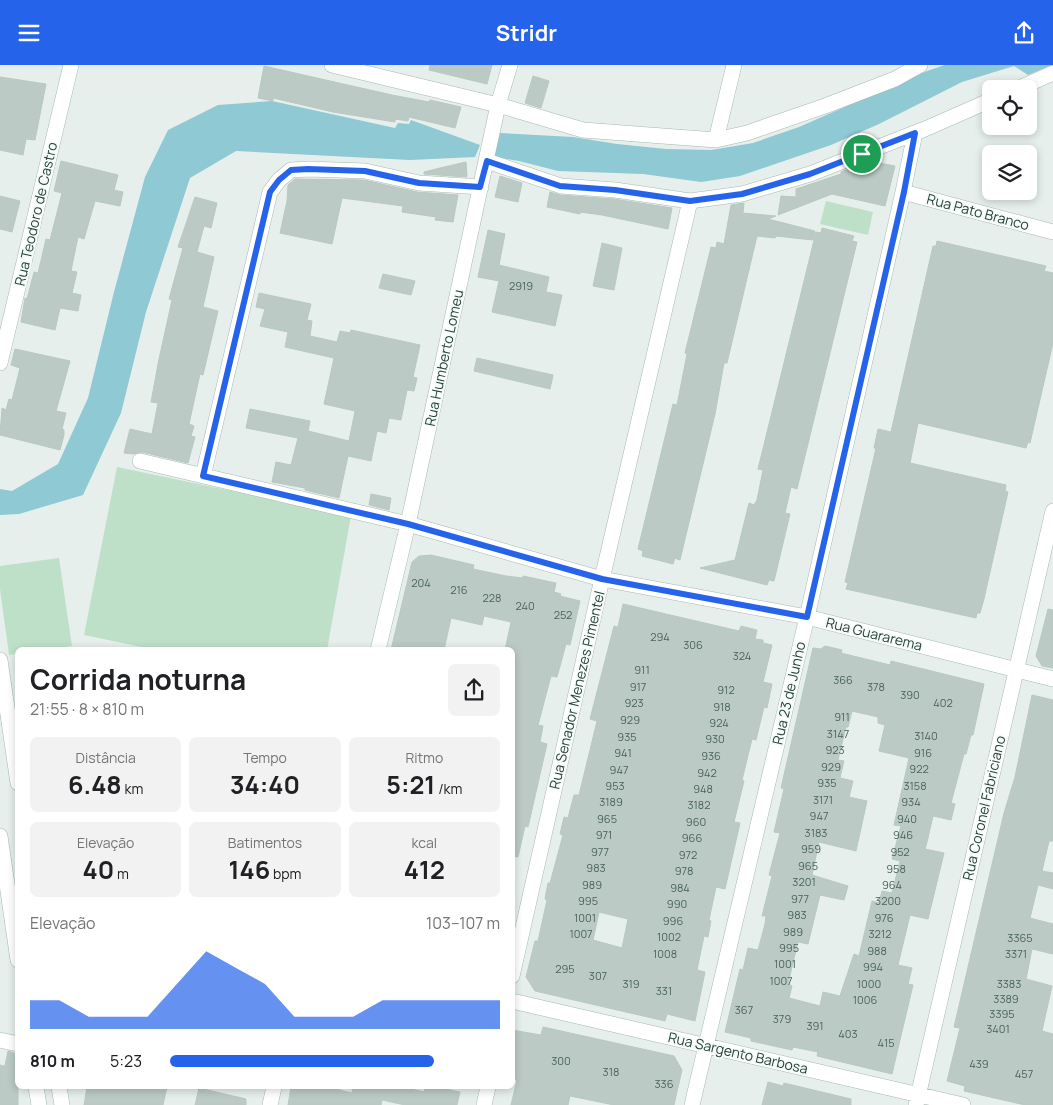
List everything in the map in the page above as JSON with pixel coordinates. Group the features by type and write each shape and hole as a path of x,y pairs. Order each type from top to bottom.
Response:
{"street":[{"name":"Rua Teodoro de Castro","path":"0,363 71,65"},
{"path":"332,65 498,105 583,130 716,140 747,133 825,106 896,79 920,65"},
{"name":"Rua Humberto Lomeu","path":"379,647 408,524 498,105 510,65"},
{"path":"716,140 734,65"},
{"path":"1037,80 1053,73"},
{"path":"487,161 560,186 615,190 690,201 742,194 810,174 915,133 982,104"},
{"name":"Rua 23 de Junho","path":"692,1105 807,617 904,192 915,133"},
{"path":"203,476 270,192 279,180 291,170 308,169 365,171 419,183 480,187"},
{"name":"Rua Pato Branco","path":"904,192 1053,232"},
{"name":"Rua Senador Menezes Pimentel","path":"515,963 690,201"},
{"name":"Rua Guararema","path":"140,461 408,524 602,579 807,617 1053,679"},
{"name":"Rua Coronel Fabriciano","path":"918,1101 1015,670 1053,511"},
{"path":"0,661 15,763"},
{"path":"0,836 13,886 6,919 15,950"},
{"name":"Rua Sargento Barbosa","path":"515,1002 706,1045 918,1101 963,1105"},
{"path":"0,1040 15,1043"},
{"path":"36,1089 39,1105"},
{"path":"60,1089 62,1105"},
{"path":"270,1105 274,1089"},
{"path":"484,1105 488,1089"}],"green space":[{"path":"826,201 873,212 868,235 820,224"},
{"path":"117,467 351,516 328,647 142,647 84,635"},
{"path":"59,558 72,646 15,647 15,654 9,655 0,589 0,566"}],"water":[{"path":"945,65 1052,65 1028,75 1014,66 962,82 879,124 831,145 740,176 701,182 643,174 558,171 494,157 500,133 573,137 666,149 711,150 753,143 799,127 927,71"},
{"path":"272,101 395,128 398,123 409,124 411,120 480,145 475,157 410,160 236,151 190,178 146,312 121,413 83,495 19,514 0,515 0,489 12,491 58,464 88,398 145,177 168,130 218,105"}],"building":[{"path":"430,65 492,65 487,84 429,70"},
{"path":"264,66 392,95 429,102 430,100 461,107 455,128 409,117 408,121 395,119 395,122 333,112 273,98 273,101 258,98"},
{"path":"533,76 549,81 541,108 525,103"},
{"path":"0,77 46,84 35,140 26,139 23,155 0,150"},
{"path":"61,161 118,175 114,190 123,192 120,206 95,201 84,239 78,237 71,271 77,272 72,293 81,295 78,311 60,308 55,330 21,322 25,298 27,299 34,272 38,273 46,239 50,240 62,193 54,191"},
{"path":"868,161 895,166 885,206 832,194 778,215 781,196 796,197 796,189 841,174 841,172"},
{"path":"466,162 467,177 424,174 424,172"},
{"path":"500,176 522,183 518,202 495,197"},
{"path":"295,179 364,180 417,192 458,195 453,222 435,220 436,217 402,212 403,206 342,198 332,244 280,233 287,201 288,185"},
{"path":"550,192 560,195 614,199 672,208 668,229 602,215 580,212 580,214 547,207"},
{"path":"0,196 20,201 12,232 0,229"},
{"path":"195,197 217,203 211,228 204,226 197,252 214,257 203,307 218,311 203,375 200,374 189,424 194,426 191,436 195,437 188,463 142,452 124,453 130,429 152,434 158,403 151,402 172,300 169,299 183,248 178,247"},
{"path":"744,203 743,213 776,216 768,219 815,231 813,240 757,236 727,363 724,363 715,414 680,560 675,558 673,564 642,556 643,551 638,549 673,404 677,405 687,354 685,353 711,247 716,248 717,242 724,244 731,205"},
{"path":"822,228 854,236 852,241 857,242 797,489 791,487 785,513 790,514 774,581 769,580 767,585 700,568 735,560 749,503 754,505 757,500 763,470 758,469 816,232 821,233"},
{"path":"488,230 505,234 499,265 549,277 546,292 562,295 555,326 492,312 499,281 478,277"},
{"path":"937,241 1046,266 1044,271 1053,273 1053,343 1030,443 1028,442 1026,448 918,423 910,463 1006,485 1005,491 1008,492 984,599 980,613 977,613 976,618 846,589 848,583 845,582 876,448 874,448 878,429 891,432 933,246 936,246"},
{"path":"602,243 622,248 614,290 593,286"},
{"path":"383,274 415,281 411,295 379,288"},
{"path":"259,293 311,304 307,320 312,321 310,336 337,342 340,331 350,333 351,330 420,345 413,377 417,378 414,391 407,390 401,420 389,418 386,433 377,431 371,461 348,456 339,498 305,490 305,488 272,482 276,462 291,465 298,438 246,428 250,409 310,421 308,431 349,441 355,411 324,404 334,358 285,347 288,332 260,326 265,309 256,307"},
{"path":"15,349 70,361 56,411 66,413 62,429 64,430 64,435 60,450 0,435 2,408 6,410 9,399 12,400 20,368 11,365"},
{"path":"477,358 553,375 550,389 474,371"},
{"path":"371,494 391,498 389,510 369,505"},
{"path":"431,555 474,565 473,569 556,583 554,592 561,594 560,596 580,601 570,645 566,644 557,677 551,676 538,725 543,726 540,742 547,744 528,827 525,826 518,857 515,856 515,647 506,647 511,622 484,616 482,625 451,618 445,647 392,647 412,562 419,556"},
{"path":"623,604 739,631 741,626 757,630 755,639 763,640 763,643 772,645 763,682 772,684 767,708 764,707 756,740 752,739 734,822 740,823 725,889 716,887 709,920 711,921 708,937 704,936 697,970 705,972 695,1021 667,1014 665,1021 535,991 526,977 535,941 538,941 547,900 545,899 548,883 550,883 563,835 560,834 564,817 568,818 574,795 579,795 597,721 590,719 614,626 618,627","holes":["599,912 628,919 622,948 593,940"]},
{"path":"1048,609 1053,610 1053,668 1042,666 1036,656"},
{"path":"825,646 842,650 841,653 890,665 891,661 984,684 973,735 971,735 966,754 964,754 951,803 955,804 951,820 933,816 925,849 944,853 928,919 910,915 898,965 912,968 908,984 913,985 892,1074 817,1056 818,1052 793,1047 792,1050 751,1041 751,1038 725,1032 740,969 743,970 748,948 758,950 765,924 766,916 762,916 772,876 769,875 780,833 774,832 784,789 781,788 813,648 821,649","holes":["852,711 878,717 878,723 885,725 879,751 909,758 894,825 901,826 892,859 900,861 892,893 882,891 879,903 872,901 859,956 854,954 840,996 823,992 820,1006 789,998 792,986 788,984 798,942 808,944 820,895 844,900 848,886 812,875 819,842 856,851 867,801 849,797 853,781 840,778 844,761 838,760 846,727 848,727"]},
{"path":"1032,695 1053,700 1053,841 1049,841 1042,871 1053,873 1053,889 1038,885 1030,918 1053,924 1053,954 1032,949 1026,979 1052,986 1042,1031 1053,1034 1053,1105 1025,1105 964,1091 965,1086 947,1081 960,1028 954,1027 1004,813 1015,777"},
{"path":"543,1027 674,1056 682,1070 674,1105 614,1105 570,1096 568,1105 511,1105 517,1080 515,1080 515,1031 541,1035"},
{"path":"8,1051 14,1053 15,1089 18,1089 18,1105 0,1105 0,1065 5,1066"},
{"path":"768,1082 783,1086 784,1083 851,1099 851,1105 762,1105"},
{"path":"87,1089 167,1089 163,1105 84,1105"},
{"path":"199,1089 246,1099 246,1105 195,1105"},
{"path":"291,1089 339,1089 352,1093 353,1089 411,1089 424,1092 425,1089 450,1089 460,1092 457,1105 405,1105 382,1100 381,1105 288,1105"}],"route":[{"path":"915,133 904,192 807,617 602,579 408,524 203,476 270,192 279,180 291,170 365,171 419,183 480,187 487,161 560,186 615,190 690,201 742,194 810,174 862,154 915,133"}]}
